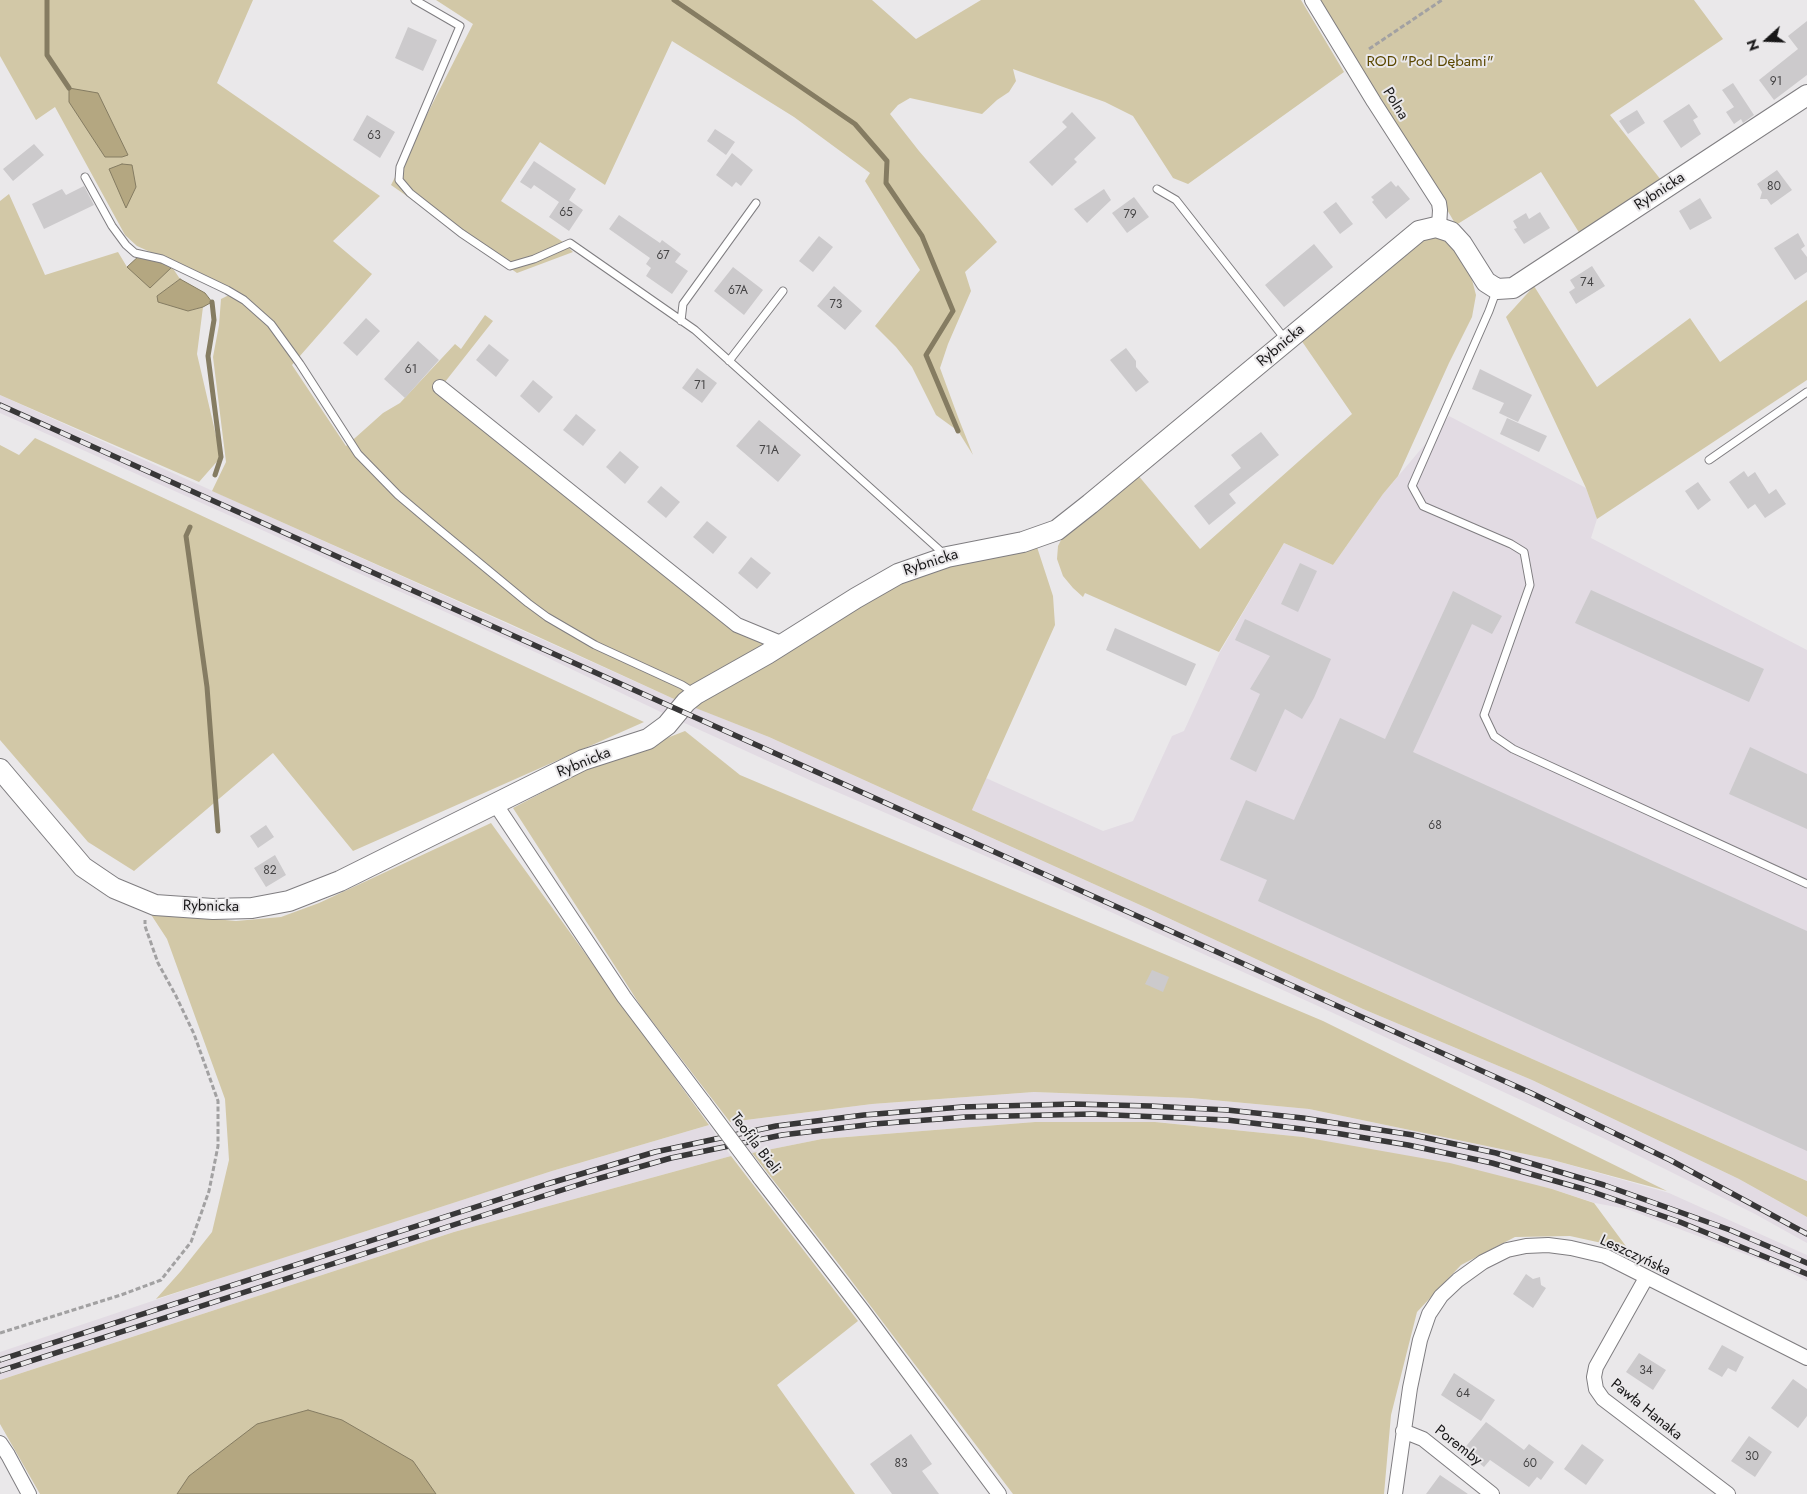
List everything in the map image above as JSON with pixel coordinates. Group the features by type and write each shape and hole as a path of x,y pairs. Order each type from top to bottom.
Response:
{"street":[{"name":"Polna","path":"1312,0 1369,94 1439,203 1439,227"},
{"name":"Rybnicka","path":"1497,289 1508,290 1518,285 1807,95"},
{"path":"1439,227 1447,229 1455,235 1482,278 1497,289"},
{"name":"Rybnicka","path":"0,769 83,867 114,888 154,905 213,909 252,908 289,901 340,881 496,805 583,760 653,736 667,725 686,702 696,694 783,644 890,578 947,556 1023,542 1051,532 1068,522 1411,236 1426,228 1439,227"},
{"path":"440,387 736,625 783,644"},
{"name":"Teofila Bieli","path":"496,805 624,997 999,1494"},
{"name":"Leszczyńska","path":"1403,1432 1416,1356 1429,1314 1434,1305 1449,1288 1483,1262 1499,1253 1516,1248 1538,1245 1558,1246 1605,1256 1807,1358"},
{"name":"Pawła Hanaka","path":"1646,1278 1596,1367 1594,1377 1596,1390 1603,1399 1728,1494"},
{"path":"1395,1494 1403,1432"},
{"name":"Poremby","path":"1403,1432 1423,1439 1492,1494"},
{"path":"0,1443 29,1494"}],"lane":[{"path":"416,0 460,26 400,167 399,180 410,193 461,233 510,266 534,259 570,243 695,330 947,556"},
{"path":"85,177 112,226 126,245 135,252 162,260 226,290 244,300 271,324 300,364 358,454 398,495 547,617 595,645 696,694"},
{"path":"1157,190 1176,200 1286,342"},
{"path":"681,321 684,304 756,203"},
{"path":"1497,289 1412,486 1423,506 1511,544 1524,552 1530,585 1484,716 1494,736 1513,749 1807,884"},
{"path":"729,361 783,291"},
{"path":"1709,460 1807,392"}],"path":[{"path":"1369,49 1442,0"},
{"path":"0,1333 122,1295 161,1280 191,1242 209,1191 218,1146 218,1101 194,1034 158,963 146,926 145,902"}],"shaded area":[{"path":"69,88 98,93 128,155 105,157 69,102"},
{"path":"122,164 132,165 136,187 126,208 109,169"},
{"path":"140,255 172,267 150,288 127,267"},
{"path":"180,279 205,293 212,302 203,307 188,311 158,302 157,296"},
{"path":"0,395 674,699 769,737 1149,909 1363,1009 1532,1080 1739,1179 1807,1217 1807,1243 1755,1214 1605,1139 1318,1006 1027,874 814,782 544,656 0,413"},
{"path":"1449,416 1586,488 1597,519 1591,538 1807,650 1807,1181 972,810 986,778 1103,831 1133,821 1172,736 1184,731 1220,652 1284,543 1333,565 1383,494"},
{"path":"1034,1092 1191,1098 1309,1109 1549,1159 1669,1193 1807,1255 1807,1281 1784,1269 1627,1209 1595,1203 1552,1189 1303,1137 1155,1122 1035,1122 822,1139 752,1153 730,1122 872,1104"},
{"path":"709,1125 731,1156 454,1232 0,1380 0,1352 257,1266 552,1171"},
{"path":"308,1410 342,1420 413,1461 436,1494 177,1494 189,1476 257,1424"}],"green space":[{"path":"0,0 253,0 217,83 380,196 333,241 372,274 292,365 346,446 383,413 400,403 455,344 461,349 485,315 493,321 441,387 768,643 674,699 212,491 226,462 213,357 219,325 221,299 237,291 137,246 125,235 55,107 36,120 0,56"},
{"path":"436,0 872,0 916,39 981,0 1301,0 1344,72 1188,184 1173,178 1133,116 1105,102 1013,69 1016,81 1009,92 982,114 910,98 898,105 890,114 997,242 965,272 971,291 948,344 940,368 973,455 958,431 936,415 912,367 896,347 875,326 920,270 865,181 870,173 794,117 672,41 605,185 540,142 501,201 563,242 573,252 517,273 391,185 473,24"},
{"name":"ROD \"Pod Dębami\"","path":"1320,0 1694,0 1723,39 1610,115 1661,180 1580,234 1541,172 1456,225"},
{"path":"9,194 45,275 118,252 127,267 172,267 180,279 158,296 188,311 203,307 197,354 221,457 199,482 0,395 0,201"},
{"path":"1445,236 1471,276 1476,295 1472,317 1398,476 1333,565 1284,543 1219,652 1085,593 1083,597 1073,588 1063,576 1057,559 1058,546 1063,536 1137,474 1200,549 1352,414 1301,340 1415,241"},
{"path":"1534,286 1597,387 1690,318 1720,362 1807,300 1807,380 1597,519 1586,488 1506,317"},
{"path":"35,438 644,722 353,851 273,753 134,871 88,842 0,740 0,445 19,455"},
{"path":"1037,547 1053,596 1055,625 972,810 1807,1181 1807,1217 1739,1179 1532,1080 1363,1009 1149,909 769,737 693,707 913,576 954,561"},
{"path":"685,731 740,775 1323,1021 1667,1191 1549,1159 1309,1109 1191,1098 1034,1092 872,1104 730,1122 642,1008 513,808 585,770"},
{"path":"491,823 709,1125 552,1171 156,1299 212,1232 229,1160 225,1099 167,939 150,913 236,921 281,917 319,903"},
{"path":"1035,1122 1155,1122 1303,1137 1450,1163 1552,1189 1594,1203 1631,1253 1620,1247 1570,1236 1515,1237 1461,1265 1417,1312 1391,1415 1384,1494 1013,1494 752,1153 822,1139"},
{"path":"731,1156 858,1321 777,1385 855,1494 40,1494 0,1424 0,1380 454,1232"}],"building":[{"path":"1807,21 1807,75 1774,100 1759,80 1798,49 1788,36"},
{"path":"408,27 437,40 423,71 395,58"},
{"path":"1733,83 1754,115 1743,123 1741,119 1734,124 1726,112 1734,107 1722,90"},
{"path":"1689,104 1698,117 1693,120 1701,134 1681,148 1663,121"},
{"path":"1637,110 1645,123 1628,134 1619,121"},
{"path":"1072,112 1096,138 1074,159 1077,162 1052,186 1029,162 1067,127 1062,122"},
{"path":"367,115 395,132 380,158 353,140"},
{"path":"715,129 735,142 726,155 707,141"},
{"path":"34,144 44,155 13,181 3,169"},
{"path":"732,153 753,170 741,186 736,182 732,187 716,175"},
{"path":"534,161 576,189 569,200 583,210 569,231 549,217 559,202 534,185 531,189 520,182"},
{"path":"1777,170 1792,190 1771,205 1767,199 1760,199 1762,192 1757,184"},
{"path":"1391,181 1396,187 1398,185 1410,199 1386,219 1372,202 1374,200 1371,197"},
{"path":"84,186 94,205 44,229 32,204 62,189 66,195"},
{"path":"1104,189 1111,200 1087,223 1074,209"},
{"path":"1134,197 1149,217 1127,233 1112,213"},
{"path":"1700,198 1712,218 1690,230 1679,211"},
{"path":"1336,202 1353,224 1340,234 1323,212"},
{"path":"1540,212 1550,228 1524,244 1514,229 1517,228 1513,221 1526,213 1529,219"},
{"path":"619,215 660,243 662,240 681,254 675,262 688,271 672,294 646,276 651,268 646,264 650,258 609,229"},
{"path":"1798,233 1805,246 1801,249 1807,257 1807,272 1795,280 1774,248"},
{"path":"819,236 833,247 813,272 799,261"},
{"path":"1314,244 1333,267 1284,307 1265,285"},
{"path":"1592,266 1605,286 1576,304 1569,292 1575,288 1570,280"},
{"path":"733,267 763,290 744,315 714,291"},
{"path":"834,286 862,311 845,330 817,306"},
{"path":"366,318 380,331 357,356 343,343"},
{"path":"418,341 439,360 405,398 384,379"},
{"path":"489,344 509,360 496,377 476,360"},
{"path":"1126,348 1136,361 1136,367 1149,382 1136,392 1110,360"},
{"path":"697,368 717,383 702,403 682,388"},
{"path":"1480,369 1532,395 1518,422 1499,413 1504,403 1472,389"},
{"path":"533,380 553,397 539,413 520,396"},
{"path":"576,414 596,430 583,446 563,430"},
{"path":"1507,418 1547,436 1539,452 1500,434"},
{"path":"759,420 801,455 778,482 736,446"},
{"path":"1261,432 1279,455 1229,494 1236,503 1209,525 1194,506 1241,468 1231,455"},
{"path":"620,451 639,467 625,484 606,467"},
{"path":"1744,471 1748,477 1755,472 1769,494 1776,489 1786,504 1765,518 1755,504 1748,509 1729,482"},
{"path":"1698,482 1711,500 1698,510 1685,491"},
{"path":"661,486 680,502 666,518 647,502"},
{"path":"707,521 727,537 713,554 693,537"},
{"path":"751,557 771,573 757,589 738,573"},
{"path":"1300,563 1317,571 1298,612 1281,604"},
{"path":"1591,590 1764,669 1749,702 1575,623"},
{"path":"1453,591 1502,616 1492,634 1472,624 1413,752 1807,931 1807,1151 1258,901 1267,880 1220,860 1246,800 1294,820 1340,718 1385,739"},
{"path":"1245,619 1331,659 1314,698 1302,719 1285,709 1256,772 1230,759 1260,694 1250,689 1270,656 1235,640"},
{"path":"1115,628 1196,664 1186,686 1106,650"},
{"path":"1750,747 1807,774 1807,829 1729,794"},
{"path":"266,825 274,837 258,848 250,836"},
{"path":"275,855 286,875 266,887 254,868"},
{"path":"1152,970 1169,977 1163,992 1145,984"},
{"path":"1526,1274 1533,1279 1540,1277 1541,1285 1546,1288 1533,1308 1513,1294"},
{"path":"1722,1345 1744,1357 1736,1372 1728,1368 1722,1377 1708,1369"},
{"path":"1639,1353 1666,1370 1653,1390 1626,1372"},
{"path":"1454,1373 1495,1400 1481,1421 1441,1395"},
{"path":"1793,1379 1807,1389 1807,1416 1798,1428 1771,1408"},
{"path":"1486,1422 1524,1450 1529,1444 1554,1462 1541,1480 1537,1477 1529,1487 1490,1460 1484,1467 1463,1450"},
{"path":"911,1434 932,1464 922,1471 939,1494 892,1494 870,1464"},
{"path":"1749,1436 1772,1452 1755,1477 1731,1461"},
{"path":"1582,1444 1604,1460 1586,1485 1564,1469"},
{"path":"1440,1475 1468,1494 1426,1494"}],"waterway":[{"path":"47,0 47,55 69,88"},
{"path":"674,0 855,124 887,161 886,183 922,236 953,311 926,355 958,431"},
{"path":"212,302 214,320 208,356 221,457 215,475"},
{"path":"190,527 186,536 207,687 218,831"}],"railway":[{"path":"0,405 1531,1093 1670,1160 1807,1234"},
{"path":"0,1360 547,1184 655,1152 776,1126 864,1115 962,1107 1073,1104 1227,1110 1303,1118 1413,1135 1496,1153 1604,1185 1730,1230 1807,1263"},
{"path":"0,1371 590,1181 671,1158 782,1135 874,1124 966,1117 1092,1114 1227,1120 1335,1133 1408,1145 1492,1163 1587,1190 1680,1222 1807,1274"}]}
